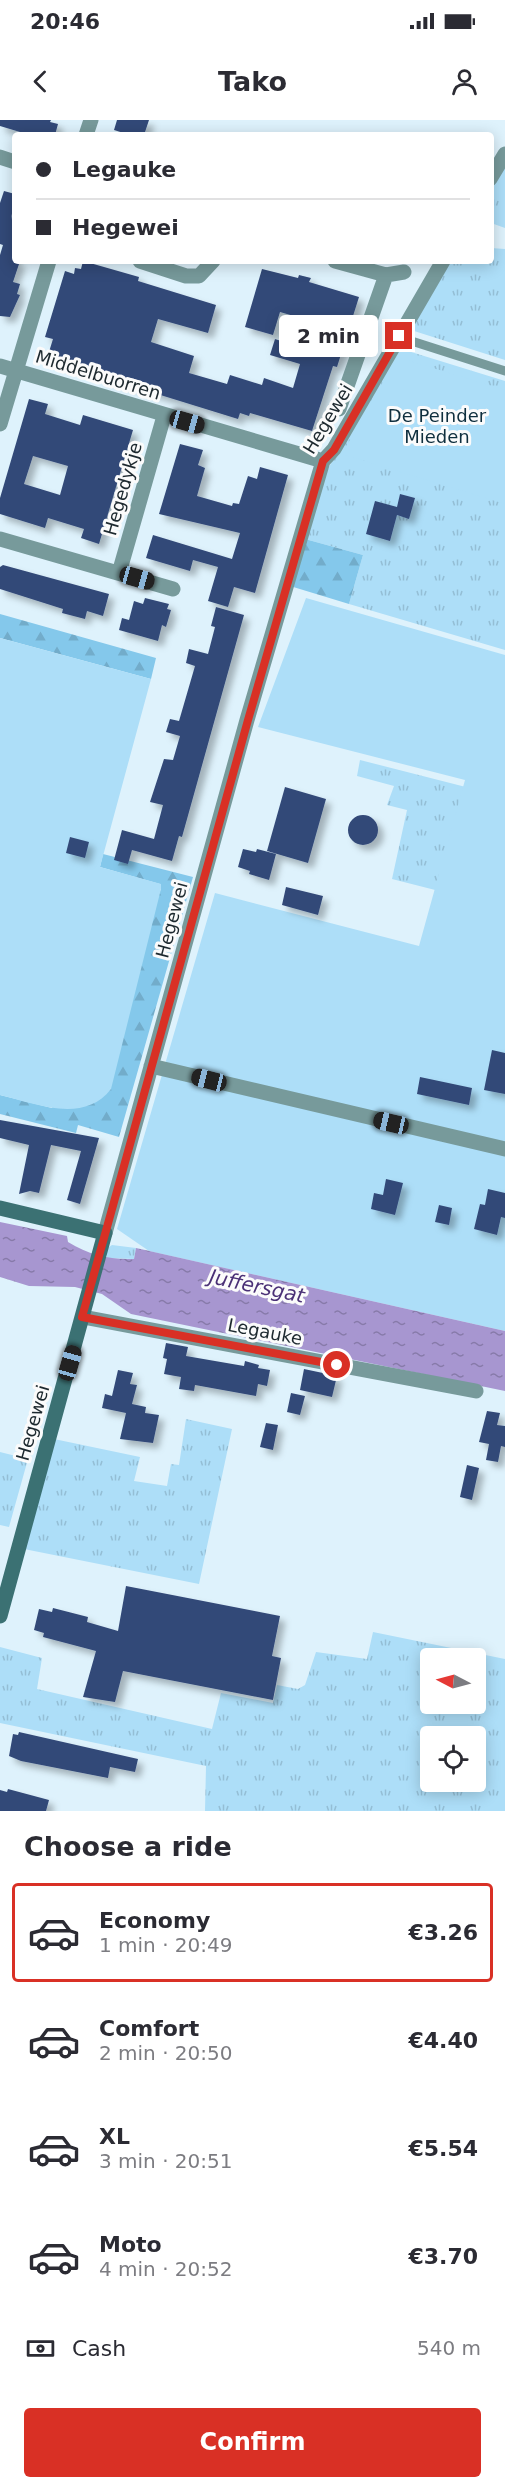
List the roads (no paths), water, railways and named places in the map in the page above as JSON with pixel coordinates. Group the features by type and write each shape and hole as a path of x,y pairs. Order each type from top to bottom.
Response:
{"street":[{"path":"494,172 505,154"},
{"path":"0,424 48,264"},
{"path":"149,264 186,276 199,276 210,264"},
{"path":"346,264 386,275 404,272"},
{"name":"Hegewei","path":"0,1616 251,708 323,461 334,450 441,264"},
{"path":"339,409 386,275"},
{"name":"Middelbuorren","path":"0,366 323,461"},
{"name":"Hegedykje","path":"119,573 164,416"},
{"path":"0,538 173,589"},
{"path":"152,1066 505,1149"},
{"path":"0,1208 104,1238"},
{"name":"Legauke","path":"82,1317 476,1391"}],"lane":[{"path":"399,336 505,371"}],"water":[{"name":"Juffersgat","path":"0,1222 67,1236 68,1242 100,1256 134,1259 136,1248 505,1331 505,1391 131,1314 102,1294 75,1287 29,1286 0,1277"}],"park label":[{"name":"De Peinder Mieden","path":"437,426"}]}
